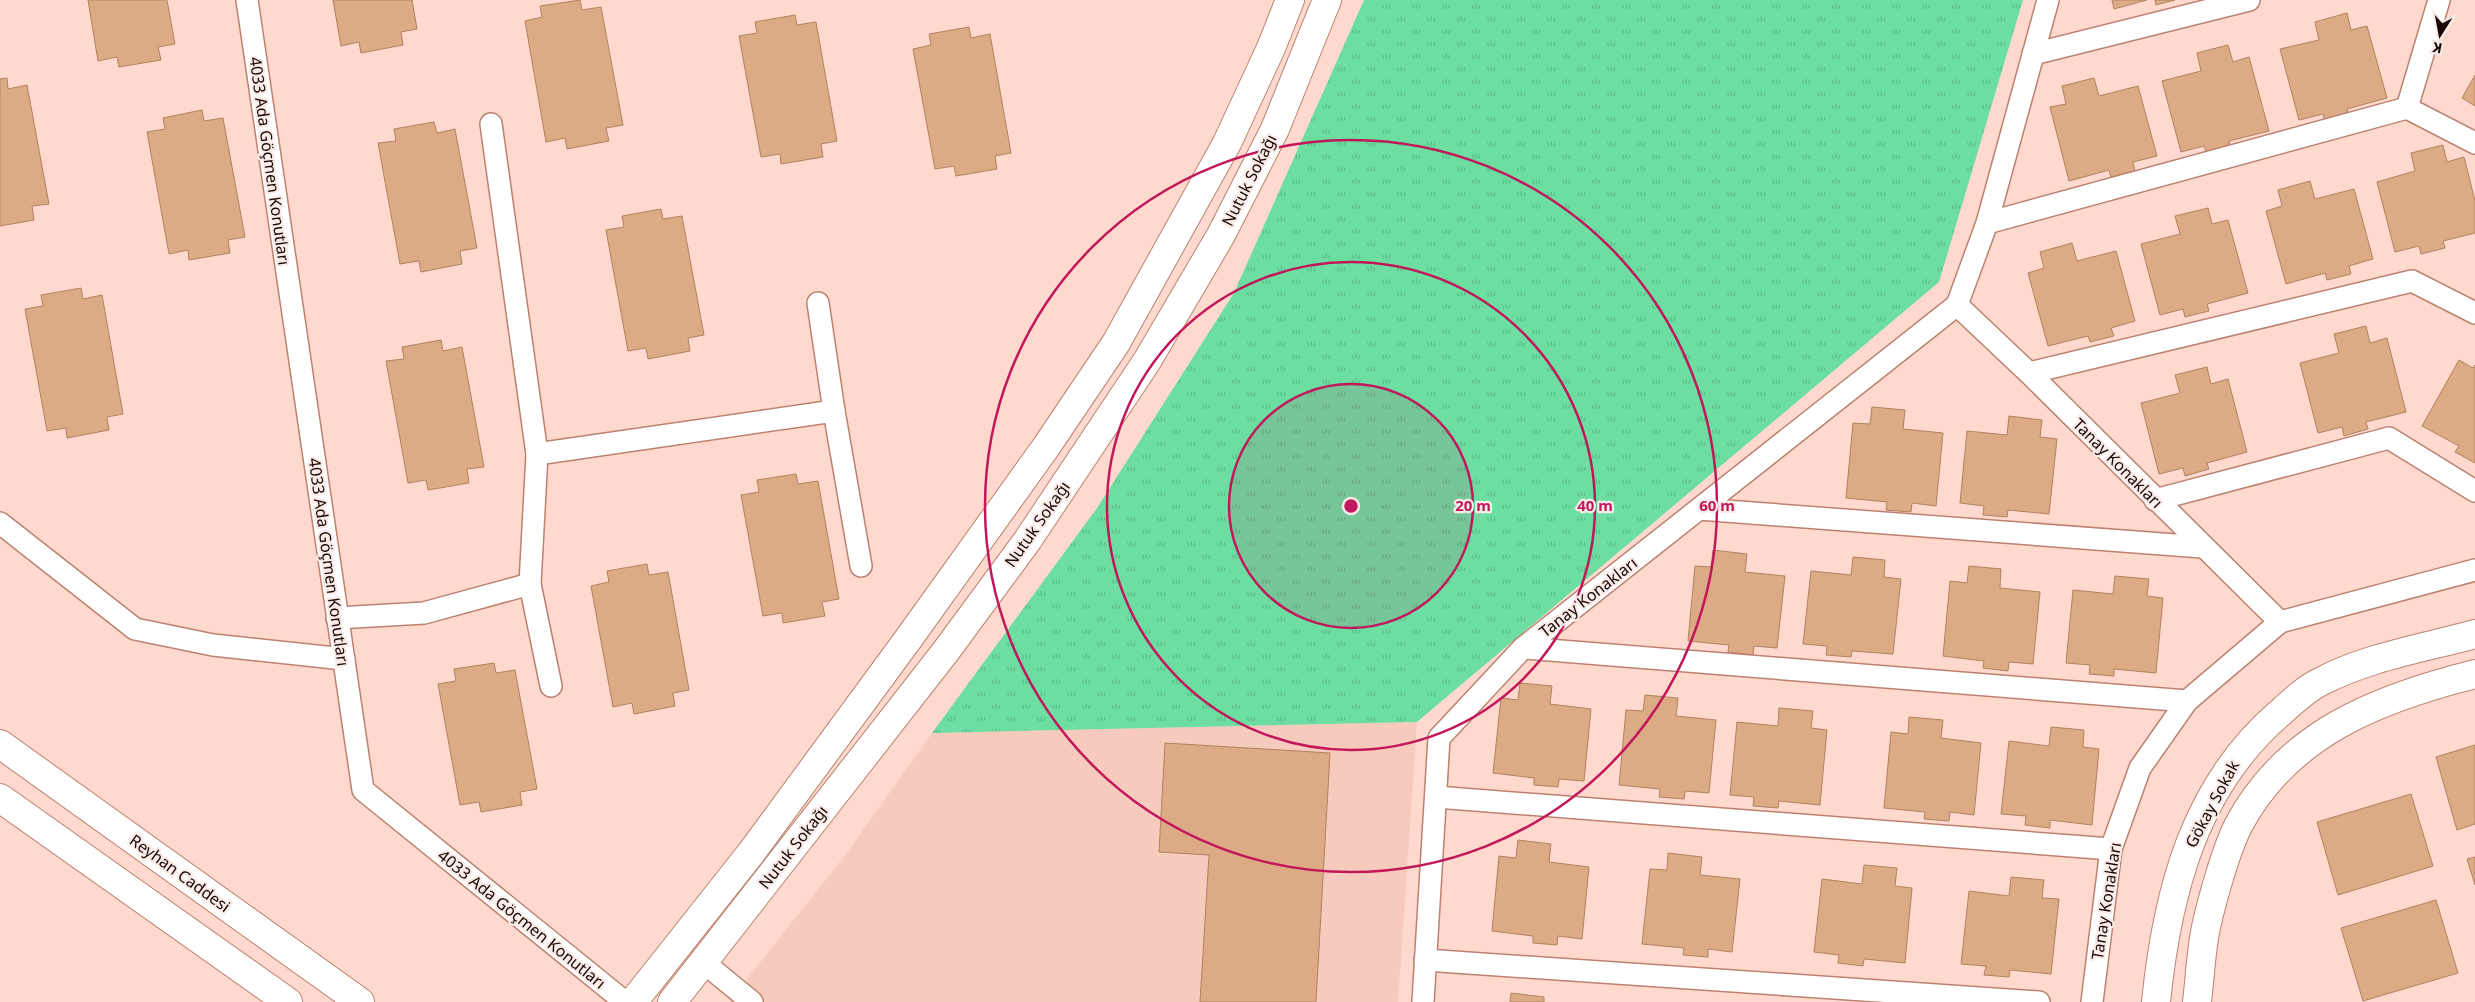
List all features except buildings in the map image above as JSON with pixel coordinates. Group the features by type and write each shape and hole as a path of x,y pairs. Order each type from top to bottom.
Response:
{"street":[{"name":"Nutuk Sokağı","path":"633,1002 751,853 839,734 1046,447 1116,343 1227,143 1271,48 1290,0"},
{"name":"Nutuk Sokağı","path":"672,1002 946,651 1027,541 1147,361 1221,235 1275,129 1327,0"},
{"name":"Gökay Sokak","path":"2156,1002 2169,910 2181,865 2195,830 2240,753 2263,727 2318,683 2354,667 2475,634"},
{"name":"Gökay Sokak","path":"2196,1002 2206,928 2222,874 2238,827 2266,782 2307,743 2351,716 2397,696 2475,674"},
{"name":"Reyhan Caddesi","path":"0,744 360,1002"},
{"path":"0,798 288,1002"}],"lane":[{"name":"4033 Ada Göçmen Konutları","path":"247,0 363,790 625,1002"},
{"path":"1957,304 1986,223 2048,0"},
{"path":"2033,54 2249,0"},
{"path":"2407,108 2439,0"},
{"path":"1986,223 2407,108 2475,143"},
{"path":"491,124 537,454 530,584 551,686"},
{"path":"2029,373 2412,281 2475,313"},
{"path":"818,303 861,566"},
{"name":"Tanay Konakları","path":"1423,1002 1439,738 1523,648 1957,304 2280,622"},
{"path":"537,454 834,410"},
{"path":"2155,500 2388,438 2475,491"},
{"path":"1699,509 2202,547"},
{"path":"0,524 135,629 213,645 344,659"},
{"name":"Tanay Konakları","path":"2092,1002 2111,849 2140,768 2187,701 2280,622 2475,570"},
{"path":"337,618 424,613 530,584"},
{"path":"1523,648 2187,701"},
{"path":"1436,797 2111,849"},
{"path":"1425,960 2039,1002"},
{"path":"703,962 752,1002"}],"shaded area":[{"path":"1417,722 1398,1002 729,1002 846,854 932,733"}],"green space":[{"path":"1364,0 2023,0 1939,282 1417,722 932,733 1097,508 1234,293"}]}
